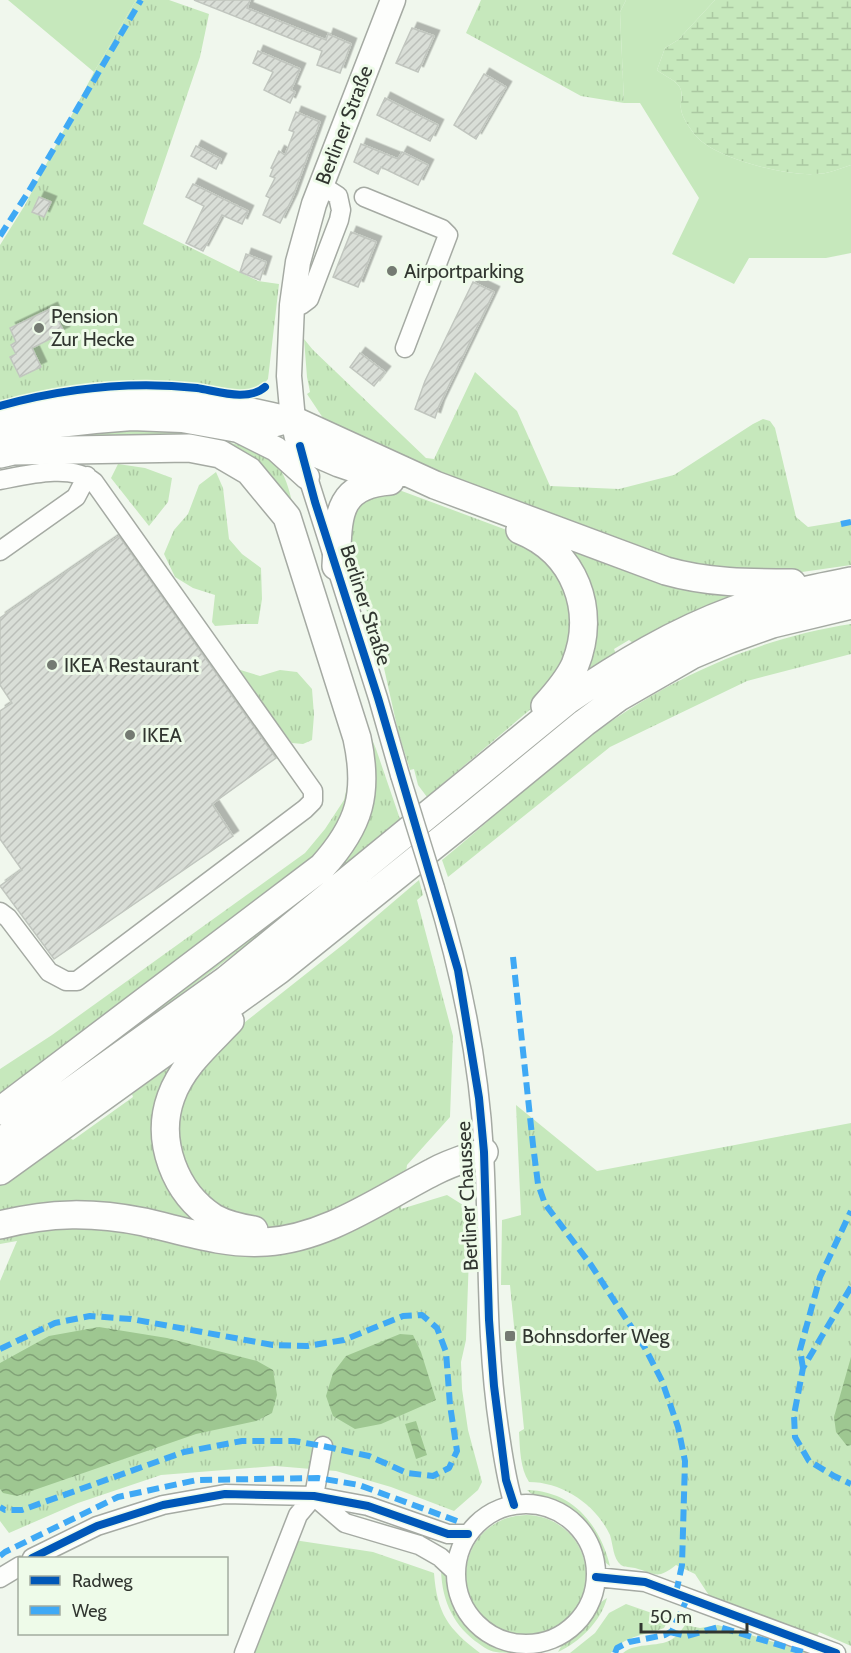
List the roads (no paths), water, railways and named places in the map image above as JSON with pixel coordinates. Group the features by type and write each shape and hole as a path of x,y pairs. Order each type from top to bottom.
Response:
{"highway":[{"path":"293,420 435,485 666,571 686,577 733,583 849,590"},
{"path":"300,446 339,463 517,529 544,542 566,564 580,597 583,627 579,653 574,666 553,697 492,764"},
{"path":"0,454 13,451 189,448 220,454 249,471 287,517 357,738 362,775 357,816 340,847 322,867 0,1111"},
{"path":"336,566 339,518 344,504 354,492 377,482 390,481"},
{"path":"0,1142 226,980 568,700 607,673 656,645 737,609 805,590 849,590"},
{"path":"0,1171 279,970 584,723 620,697 692,656 762,627 794,617 849,590"},
{"path":"794,617 851,616"},
{"path":"279,970 193,1059 171,1097 166,1119 165,1139 173,1167 184,1188 198,1205 216,1219 244,1228 299,1236"},
{"path":"0,1225 57,1214 95,1214 238,1242 267,1242 299,1236 333,1225 433,1172 484,1152"}],"main road":[{"name":"Berliner Straße","path":"300,446 293,420 289,376 296,272 303,239 321,185 393,0"},
{"path":"0,419 45,407 92,399 146,396 232,406 293,420"},
{"path":"0,441 59,425 132,418 182,420 238,430 262,428 293,420"},
{"path":"238,430 276,448 308,477"}],"street":[{"path":"364,196 442,229 448,235 405,348"},
{"name":"Berliner Straße","path":"300,446 435,888"},
{"path":"0,480 68,471 87,476 94,482 313,791 313,801 305,809 77,981 66,981 49,972 8,918 0,912"},
{"path":"0,551 76,497 87,476"},
{"name":"Berliner Chaussee","path":"435,888 455,960 467,1016 484,1152 489,1320 494,1386 507,1480 514,1505"},
{"path":"244,1653 298,1515 314,1496 323,1446"},
{"path":"34,1557 97,1526 163,1505 225,1494 314,1496 368,1506 448,1534 468,1534"},
{"path":"314,1496 345,1523 419,1545 440,1557 455,1570"},
{"path":"530,1504 545,1507 572,1522 590,1546 595,1562 594,1592 588,1606 570,1629 544,1648 499,1639 481,1628 466,1612 460,1599 455,1570 461,1546 468,1534 488,1515 514,1505 530,1504"},
{"path":"0,1578 18,1567"},
{"path":"596,1577 645,1582 836,1653"}],"water":[{"path":"99,1327 167,1338 257,1361 273,1370 277,1395 272,1413 256,1421 196,1434 17,1496 3,1493 0,1489 0,1363 49,1336"},
{"path":"400,1334 413,1335 421,1352 436,1400 381,1424 355,1429 333,1416 326,1396 333,1373 346,1356"},
{"path":"851,1357 851,1445 847,1446 836,1432 834,1417"},
{"path":"416,1421 427,1455 416,1459 405,1424"}],"place":[{"name":"Airportparking","path":"392,271"},
{"name":"Pension Zur Hecke","path":"39,328"},
{"name":"IKEA Restaurant","path":"52,665"},
{"name":"IKEA","path":"130,735"},
{"name":"Bohnsdorfer Weg","path":"510,1336"}]}
